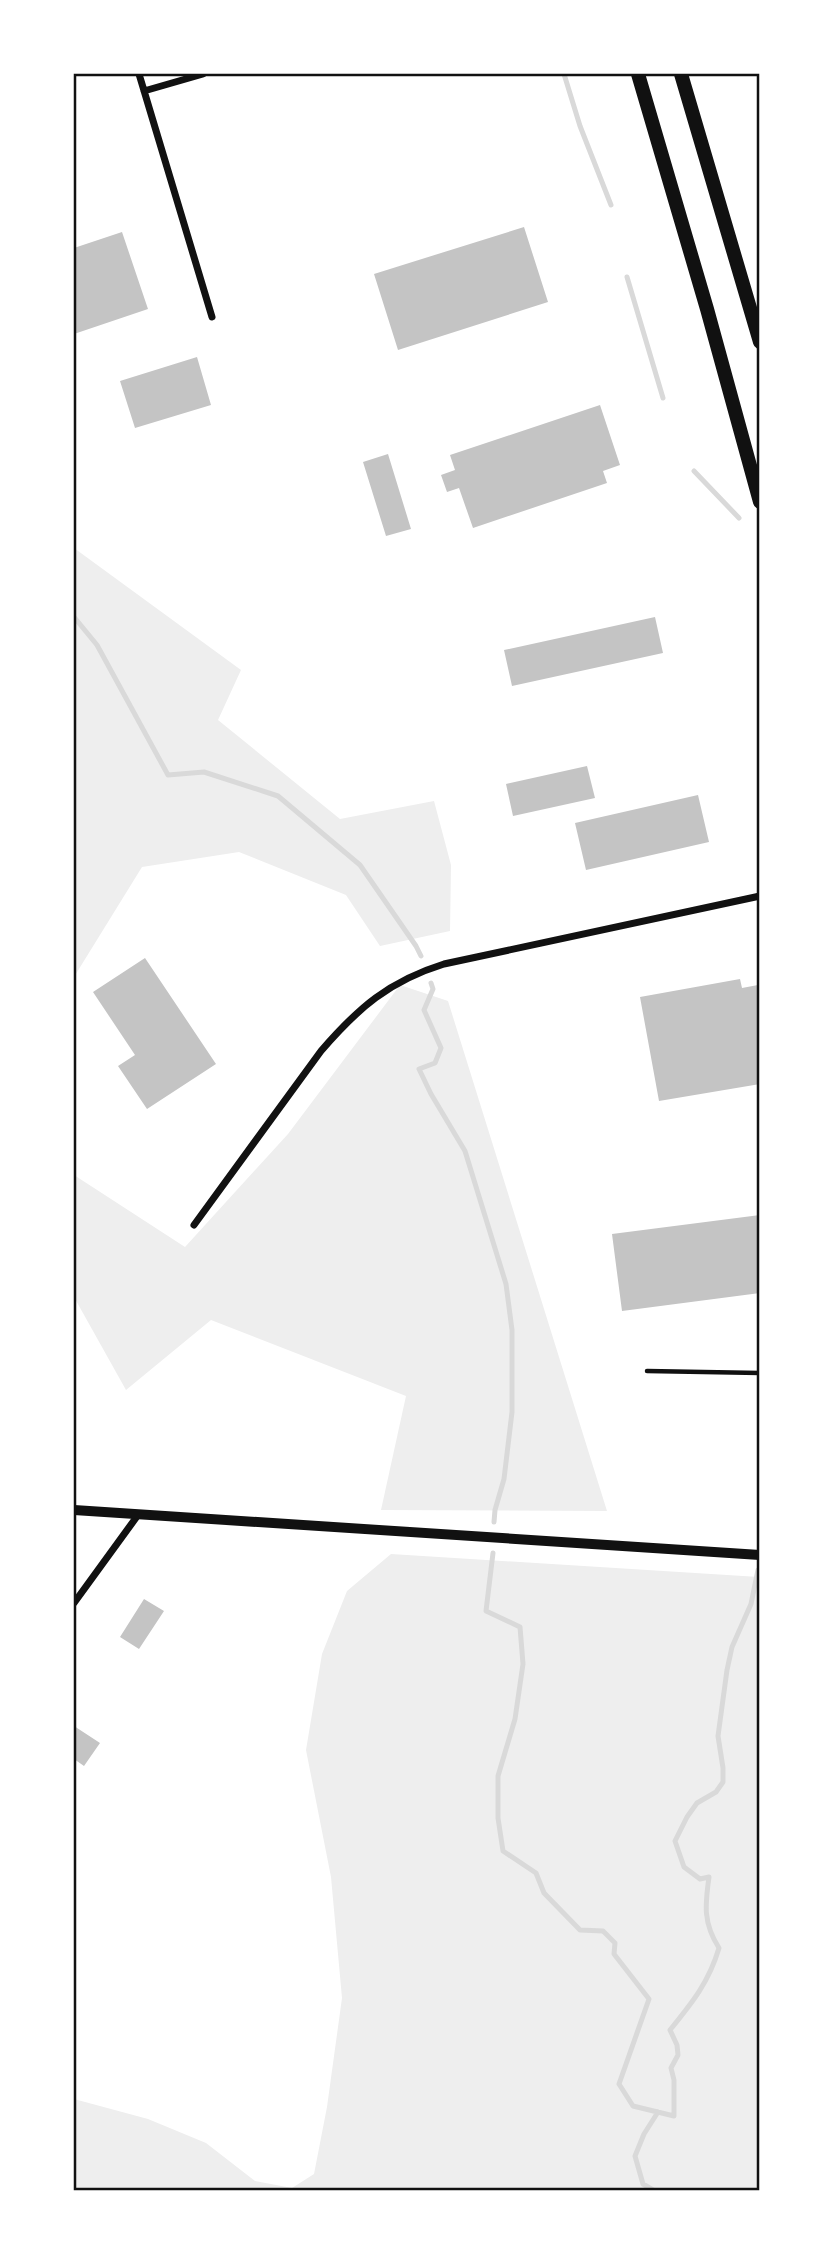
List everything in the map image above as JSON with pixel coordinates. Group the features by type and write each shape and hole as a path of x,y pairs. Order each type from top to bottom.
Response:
{"highway":[{"path":"638,74 760,502"},
{"path":"681,74 760,342"}],"street":[{"path":"139,74 212,317"},
{"path":"144,91 202,74"},
{"path":"194,1225 341,1027 367,1002 397,982 444,964 760,896"},
{"path":"74,1510 760,1555"},
{"path":"74,1603 138,1515"}],"lane":[{"path":"647,1371 760,1373"}],"shaded area":[{"path":"74,548 241,670 218,720 340,819 434,801 451,865 450,931 380,946 346,895 239,852 142,867 74,977"},
{"path":"400,985 448,1001 607,1511 381,1510 406,1396 211,1320 126,1390 74,1297 74,1175 185,1247 288,1134"},
{"path":"391,1554 759,1577 759,2190 74,2190 74,2099 148,2119 206,2143 255,2181 292,2188 314,2174 327,2107 342,1998 331,1877 306,1750 322,1654 347,1591"}],"building":[{"path":"524,227 548,302 398,350 374,274"},
{"path":"122,232 148,309 74,334 74,248"},
{"path":"197,357 211,405 135,428 120,381"},
{"path":"600,405 620,465 603,471 607,483 473,528 459,488 447,492 441,475 455,470 450,455"},
{"path":"388,454 411,529 386,536 363,462"},
{"path":"655,617 663,653 512,686 504,650"},
{"path":"587,766 595,798 513,816 506,784"},
{"path":"698,795 709,842 586,870 575,823"},
{"path":"145,958 216,1064 147,1109 118,1066 135,1055 93,992"},
{"path":"740,979 742,988 758,985 760,992 760,1084 659,1101 640,997"},
{"path":"760,1215 760,1293 622,1311 612,1234"},
{"path":"144,1599 164,1611 139,1649 120,1637"},
{"path":"74,1726 100,1743 84,1766 74,1759"}],"waterway":[{"path":"564,74 580,126 611,205"},
{"path":"627,277 663,398"},
{"path":"694,471 739,518"},
{"path":"74,617 97,645 168,775 204,772 278,796 360,865 421,956"},
{"path":"431,983 433,989 424,1010 441,1048 435,1063 419,1069 465,1151 506,1284 512,1330 512,1412 504,1479 494,1522"},
{"path":"493,1553 486,1611 520,1627 523,1664 515,1719 498,1776 498,1818 503,1851 536,1873 544,1893 580,1930 603,1931 615,1943 614,1954 649,1999 619,2084 633,2106 674,2116 674,2080 671,2068 678,2055 670,2030 705,1982 719,1948 706,1914 709,1877 700,1879 684,1867 675,1841 697,1803 716,1792 723,1782 718,1736 727,1670 732,1647 751,1604 758,1570"},
{"path":"653,2190 643,2184 635,2156 644,2134 658,2112"}]}
